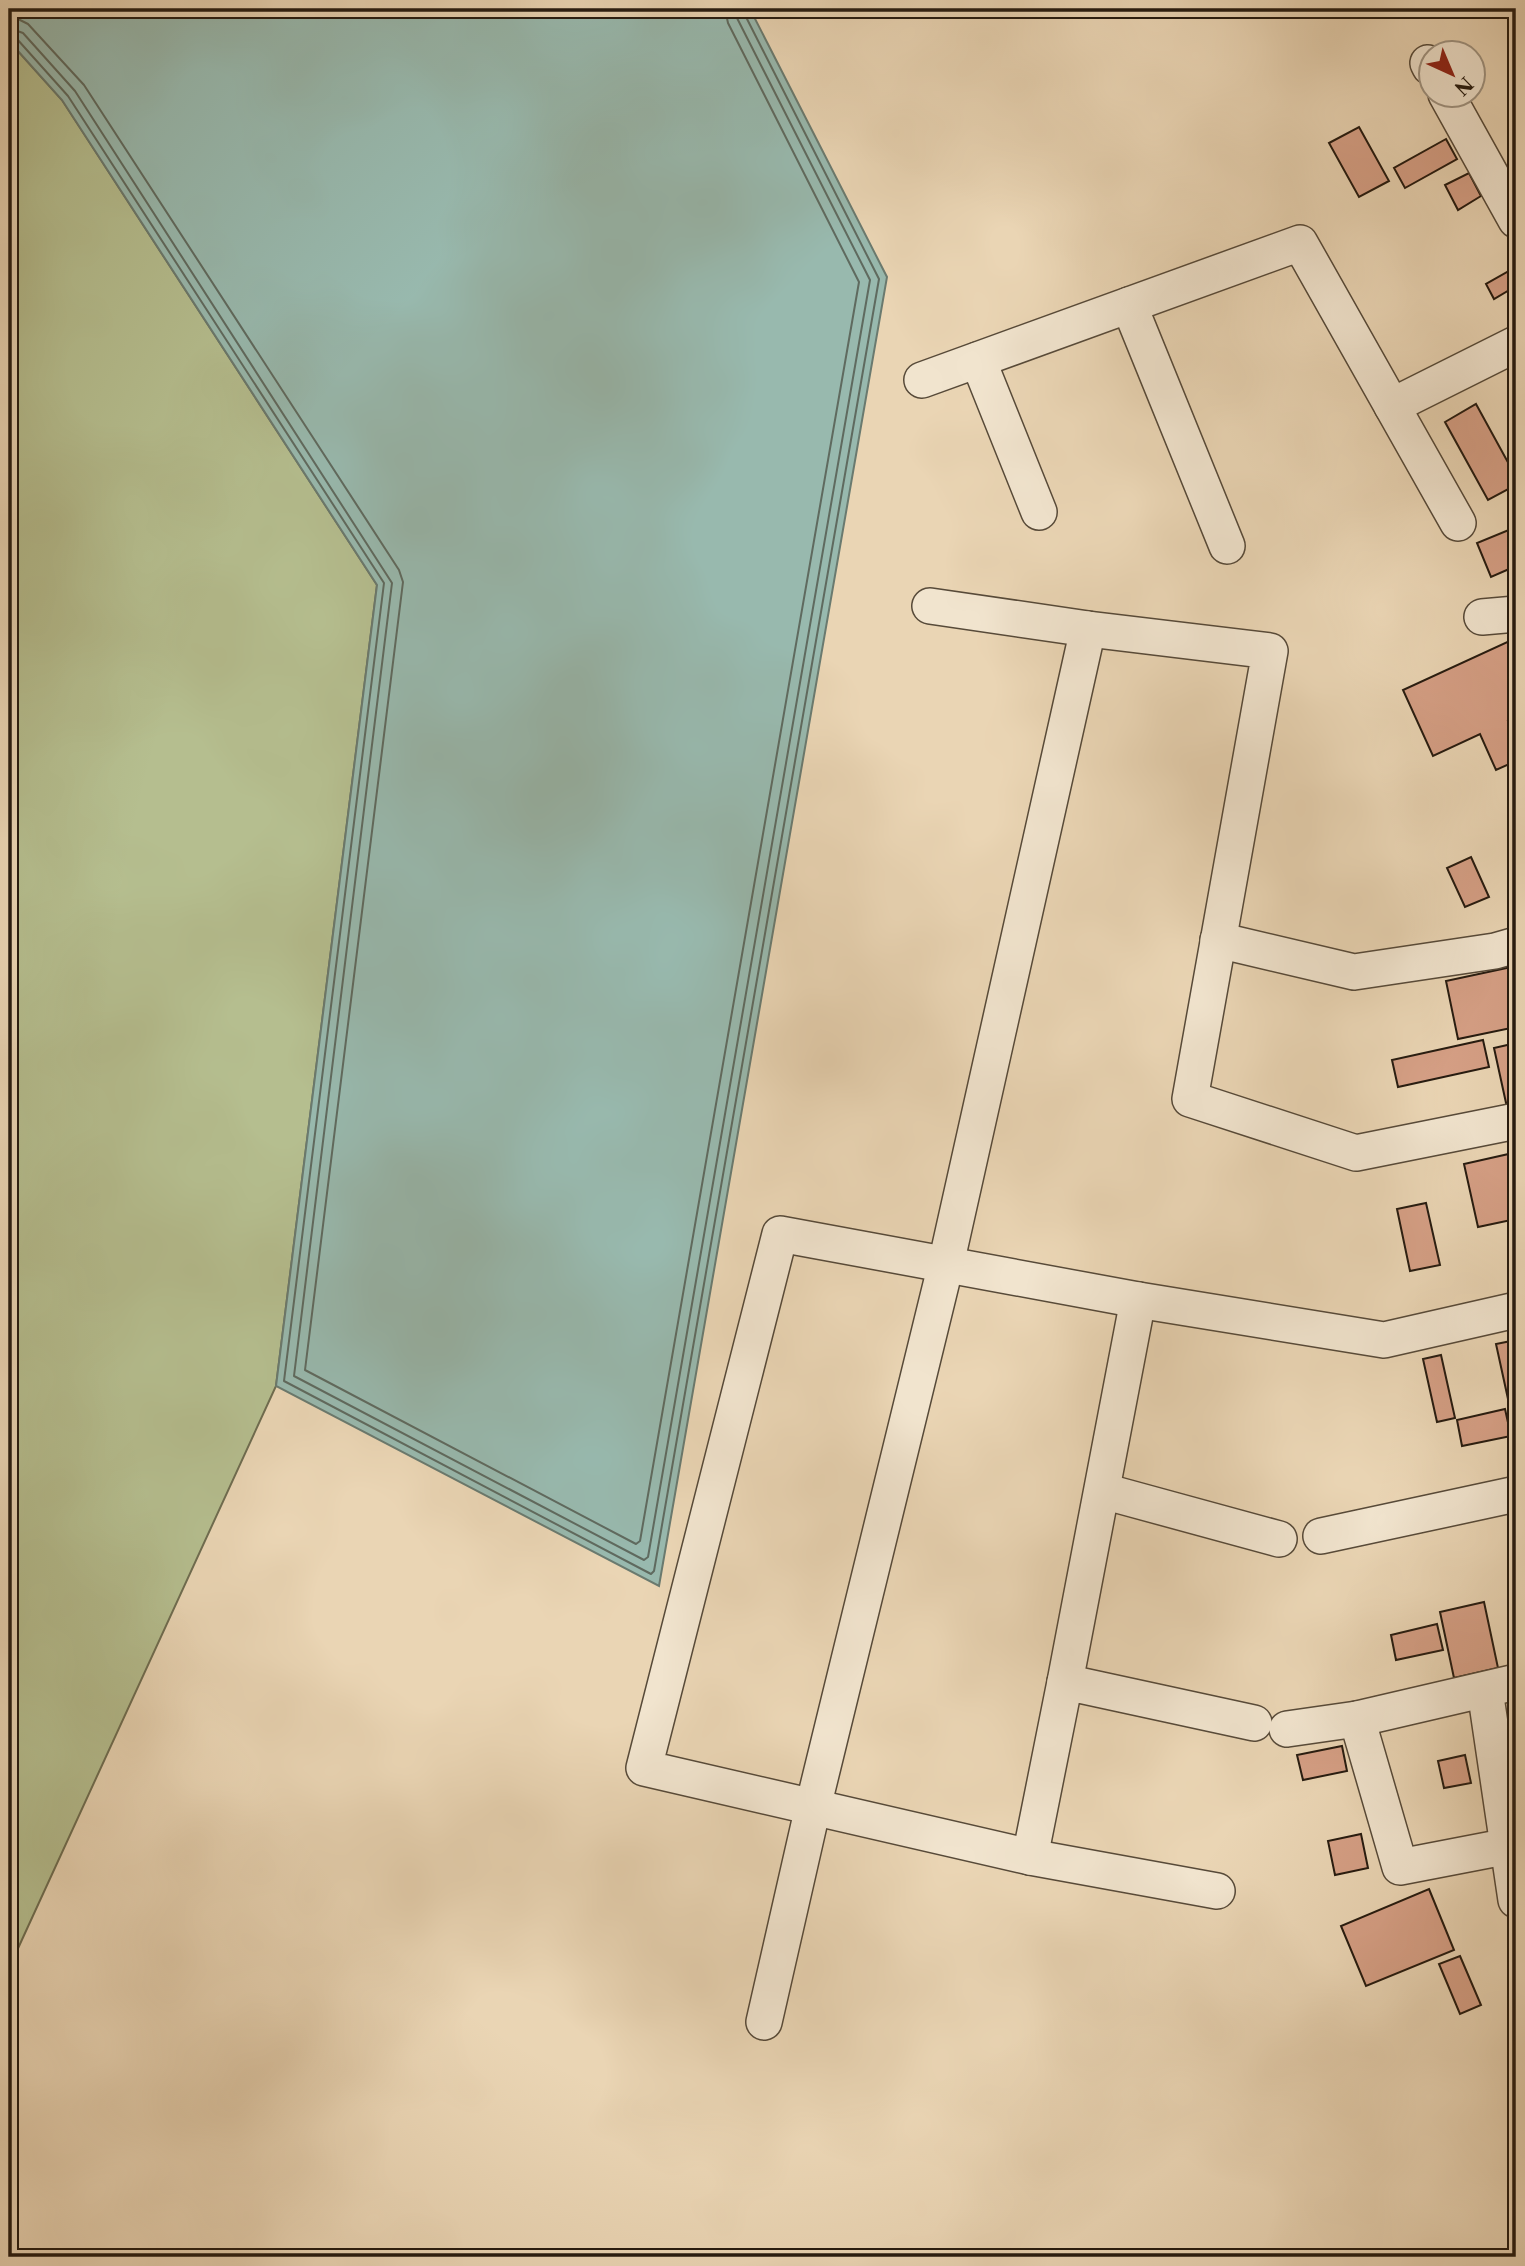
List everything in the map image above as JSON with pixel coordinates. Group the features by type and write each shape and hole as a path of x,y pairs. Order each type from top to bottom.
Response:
{"street":[{"path":"1454,108 1516,220"},
{"path":"922,380 1300,243 1458,523"},
{"path":"1129,305 1227,546"},
{"path":"1392,406 1516,344"},
{"path":"978,360 1039,512"},
{"path":"930,606 1270,651 1190,1099 1356,1153 1516,1121"},
{"path":"1482,617 1516,614"},
{"path":"764,2022 813,1807 946,1264 1088,629"},
{"path":"1218,940 1354,972 1495,951 1516,945"},
{"path":"1217,1891 1030,1857 644,1768 780,1234 1138,1300 1384,1340 1516,1310"},
{"path":"1030,1857 1138,1300"},
{"path":"1103,1490 1279,1538"},
{"path":"1321,1536 1516,1494"},
{"path":"1065,1682 1271,1726 1357,1719 1501,1686 1509,1846 1516,1900"},
{"path":"1357,1719 1400,1867 1509,1846"}],"green space":[{"path":"9,41 62,100 377,585 276,1386 9,1968"}],"water":[{"path":"9,9 750,9 887,277 659,1586 276,1386 377,585 62,100 9,41"}],"building":[{"path":"1359,127 1389,181 1359,197 1329,143"},
{"path":"1446,139 1457,159 1405,188 1394,168"},
{"path":"1469,173 1481,196 1458,210 1445,185"},
{"path":"1516,267 1516,286 1494,299 1486,284"},
{"path":"1476,404 1516,477 1516,485 1488,500 1445,422"},
{"path":"1516,527 1516,566 1491,577 1477,543"},
{"path":"1516,638 1516,717 1508,721 1516,739 1516,761 1496,770 1480,734 1433,756 1403,690"},
{"path":"1471,857 1489,897 1465,907 1447,868"},
{"path":"1516,966 1516,1027 1458,1039 1446,981"},
{"path":"1483,1040 1489,1067 1398,1087 1392,1060"},
{"path":"1516,1043 1516,1110 1508,1112 1494,1048"},
{"path":"1513,1153 1516,1166 1516,1219 1478,1227 1464,1164"},
{"path":"1426,1203 1440,1265 1410,1271 1397,1209"},
{"path":"1516,1340 1516,1407 1510,1408 1496,1344"},
{"path":"1441,1355 1455,1418 1437,1422 1423,1359"},
{"path":"1505,1409 1511,1436 1462,1446 1457,1420"},
{"path":"1484,1602 1498,1668 1454,1678 1440,1612"},
{"path":"1437,1624 1443,1650 1396,1660 1391,1635"},
{"path":"1342,1746 1347,1771 1303,1780 1297,1755"},
{"path":"1465,1755 1471,1783 1444,1788 1438,1761"},
{"path":"1361,1834 1368,1868 1335,1875 1328,1841"},
{"path":"1429,1889 1454,1950 1366,1986 1341,1926"},
{"path":"1460,1956 1481,2005 1460,2014 1439,1964"}]}
